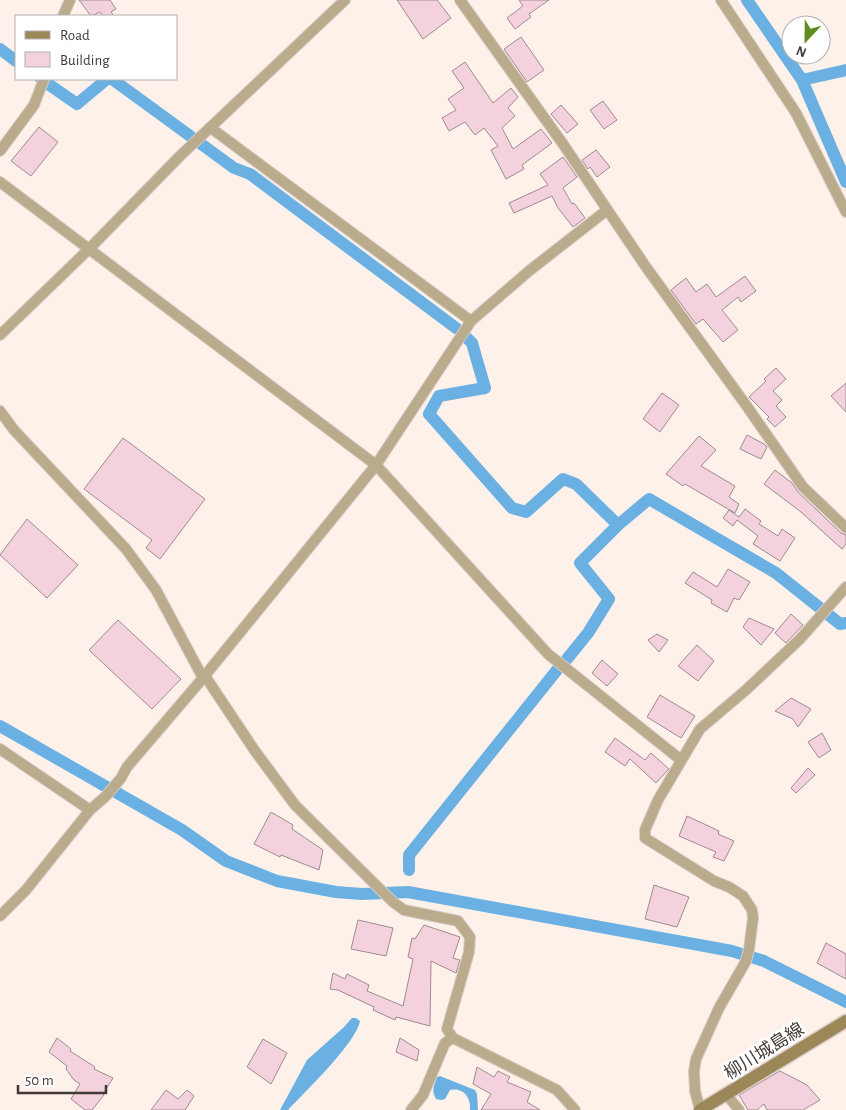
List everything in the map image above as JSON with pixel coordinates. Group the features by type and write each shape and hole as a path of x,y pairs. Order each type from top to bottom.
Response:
{"main road":[{"name":"柳川城島線","path":"700,1110 846,1021"}],"street":[{"path":"63,15 70,0"},
{"path":"0,335 89,249 180,156 345,0"},
{"path":"460,0 803,487 846,528"},
{"path":"721,0 796,112 846,212"},
{"path":"0,151 34,105 44,80"},
{"path":"207,131 471,321"},
{"path":"0,182 376,465 548,654 681,760"},
{"path":"0,916 26,890 90,810 106,796 127,767 204,677 376,465 471,321 529,271 607,210"},
{"path":"0,411 14,430 126,548 156,590 204,677 255,752 295,805 393,902 404,910 458,921 470,937 468,952 447,1029 453,1038 557,1090 575,1110"},
{"path":"700,1110 695,1091 694,1071 696,1060 719,1008 746,961 750,949 752,910 743,896 730,887 714,881 646,838 645,830 681,760 700,729 746,690 800,639 846,587"},
{"path":"0,748 90,810"},
{"path":"412,1110 423,1095 446,1043 453,1038"},
{"path":"727,1095 739,1110"}],"water":[{"path":"352,1018 360,1021 340,1054 288,1110 280,1110 307,1060"},
{"path":"440,1076 475,1090 478,1110 470,1110 466,1094 459,1090 450,1090 445,1099 436,1099 434,1088 437,1077"}],"building":[{"path":"79,0 110,0 116,9 111,12 113,15 102,15 100,12 90,15"},
{"path":"397,0 437,0 451,18 423,39"},
{"path":"519,0 549,0 529,14 531,17 515,29 507,18 523,6"},
{"path":"521,37 544,70 527,82 504,49"},
{"path":"465,62 493,103 511,88 518,97 508,108 515,116 502,128 513,149 541,129 552,143 522,165 524,169 506,179 491,150 498,146 484,128 475,135 465,122 449,131 442,118 456,110 448,99 464,88 452,71"},
{"path":"603,101 617,120 604,129 590,110"},
{"path":"561,105 578,124 567,133 551,114"},
{"path":"39,127 58,142 31,176 11,161"},
{"path":"596,150 610,167 597,177 582,160"},
{"path":"563,157 577,177 563,188 572,204 574,203 585,218 573,227 558,208 552,196 514,213 509,203 548,185 540,174"},
{"path":"745,276 756,291 741,302 738,297 722,310 738,330 723,342 703,319 696,324 671,290 686,278 696,292 707,284 716,297"},
{"path":"776,368 786,379 773,391 782,400 776,406 786,417 775,427 767,419 769,417 749,397 766,381 764,379"},
{"path":"846,383 846,412 831,396"},
{"path":"662,393 679,405 660,432 643,419"},
{"path":"747,435 767,447 761,459 740,449"},
{"path":"699,436 716,450 701,466 735,486 729,497 739,504 735,513 685,484 683,486 666,474"},
{"path":"123,438 205,499 160,559 146,548 152,540 84,489"},
{"path":"775,470 792,483 798,492 841,533 846,535 846,544 842,549 801,512 764,484"},
{"path":"745,509 761,521 759,524 778,536 782,529 795,538 780,561 753,544 758,536 737,520 733,526 723,518 729,510 739,517"},
{"path":"27,519 78,565 47,598 0,555"},
{"path":"728,569 750,582 739,600 734,598 727,612 711,603 712,600 685,583 693,572 717,587"},
{"path":"791,614 803,625 786,643 775,633"},
{"path":"749,618 774,629 761,645 743,627"},
{"path":"118,620 181,679 152,709 89,650"},
{"path":"657,634 668,640 659,652 648,640"},
{"path":"697,645 714,661 698,681 678,666"},
{"path":"602,660 618,674 607,686 592,673"},
{"path":"660,695 695,716 681,738 647,717"},
{"path":"791,698 811,709 798,727 793,719 775,711"},
{"path":"822,733 831,750 819,758 808,742"},
{"path":"615,738 645,760 651,753 669,769 656,783 630,759 625,766 605,752"},
{"path":"808,768 815,775 796,793 791,788"},
{"path":"271,812 293,825 292,829 323,850 319,870 281,855 280,857 254,844"},
{"path":"687,816 719,831 718,834 734,841 724,861 713,857 716,852 679,836"},
{"path":"654,885 689,897 677,927 645,919"},
{"path":"358,920 393,928 386,956 351,949"},
{"path":"424,925 460,937 453,958 460,960 456,973 431,961 430,1026 396,1017 395,1020 373,1010 374,1007 338,990 330,989 333,973 345,979 347,974 369,985 367,991 403,1006 413,959 408,957 412,938 415,939"},
{"path":"826,943 846,954 846,979 817,963"},
{"path":"57,1038 71,1049 70,1051 95,1067 94,1069 113,1078 104,1095 92,1110 85,1110 71,1099 80,1084 74,1080 66,1069 67,1066 49,1052"},
{"path":"400,1038 419,1050 417,1061 396,1052"},
{"path":"263,1039 287,1053 271,1084 247,1067"},
{"path":"477,1067 494,1077 498,1071 510,1077 507,1082 531,1092 527,1102 540,1110 481,1110 491,1094 473,1084"},
{"path":"780,1071 807,1085 820,1100 803,1110 767,1110 764,1104 757,1110 748,1110 739,1095"},
{"path":"166,1090 178,1099 187,1090 194,1096 185,1110 151,1110"}],"waterway":[{"path":"747,0 802,80 846,70"},
{"path":"0,49 15,60"},
{"path":"42,80 77,104 106,80"},
{"path":"113,80 234,168 250,174 456,328"},
{"path":"802,80 846,182"},
{"path":"467,338 472,343 485,388 439,396 429,414 512,508 526,512 563,479 576,484 618,525"},
{"path":"567,659 588,633 609,599 580,563 618,525 649,499 776,573 840,624 846,623"},
{"path":"409,870 409,855 557,670"},
{"path":"0,726 182,830 226,861 277,881 336,892 362,894 408,892 732,951 764,961 846,1002"}]}
